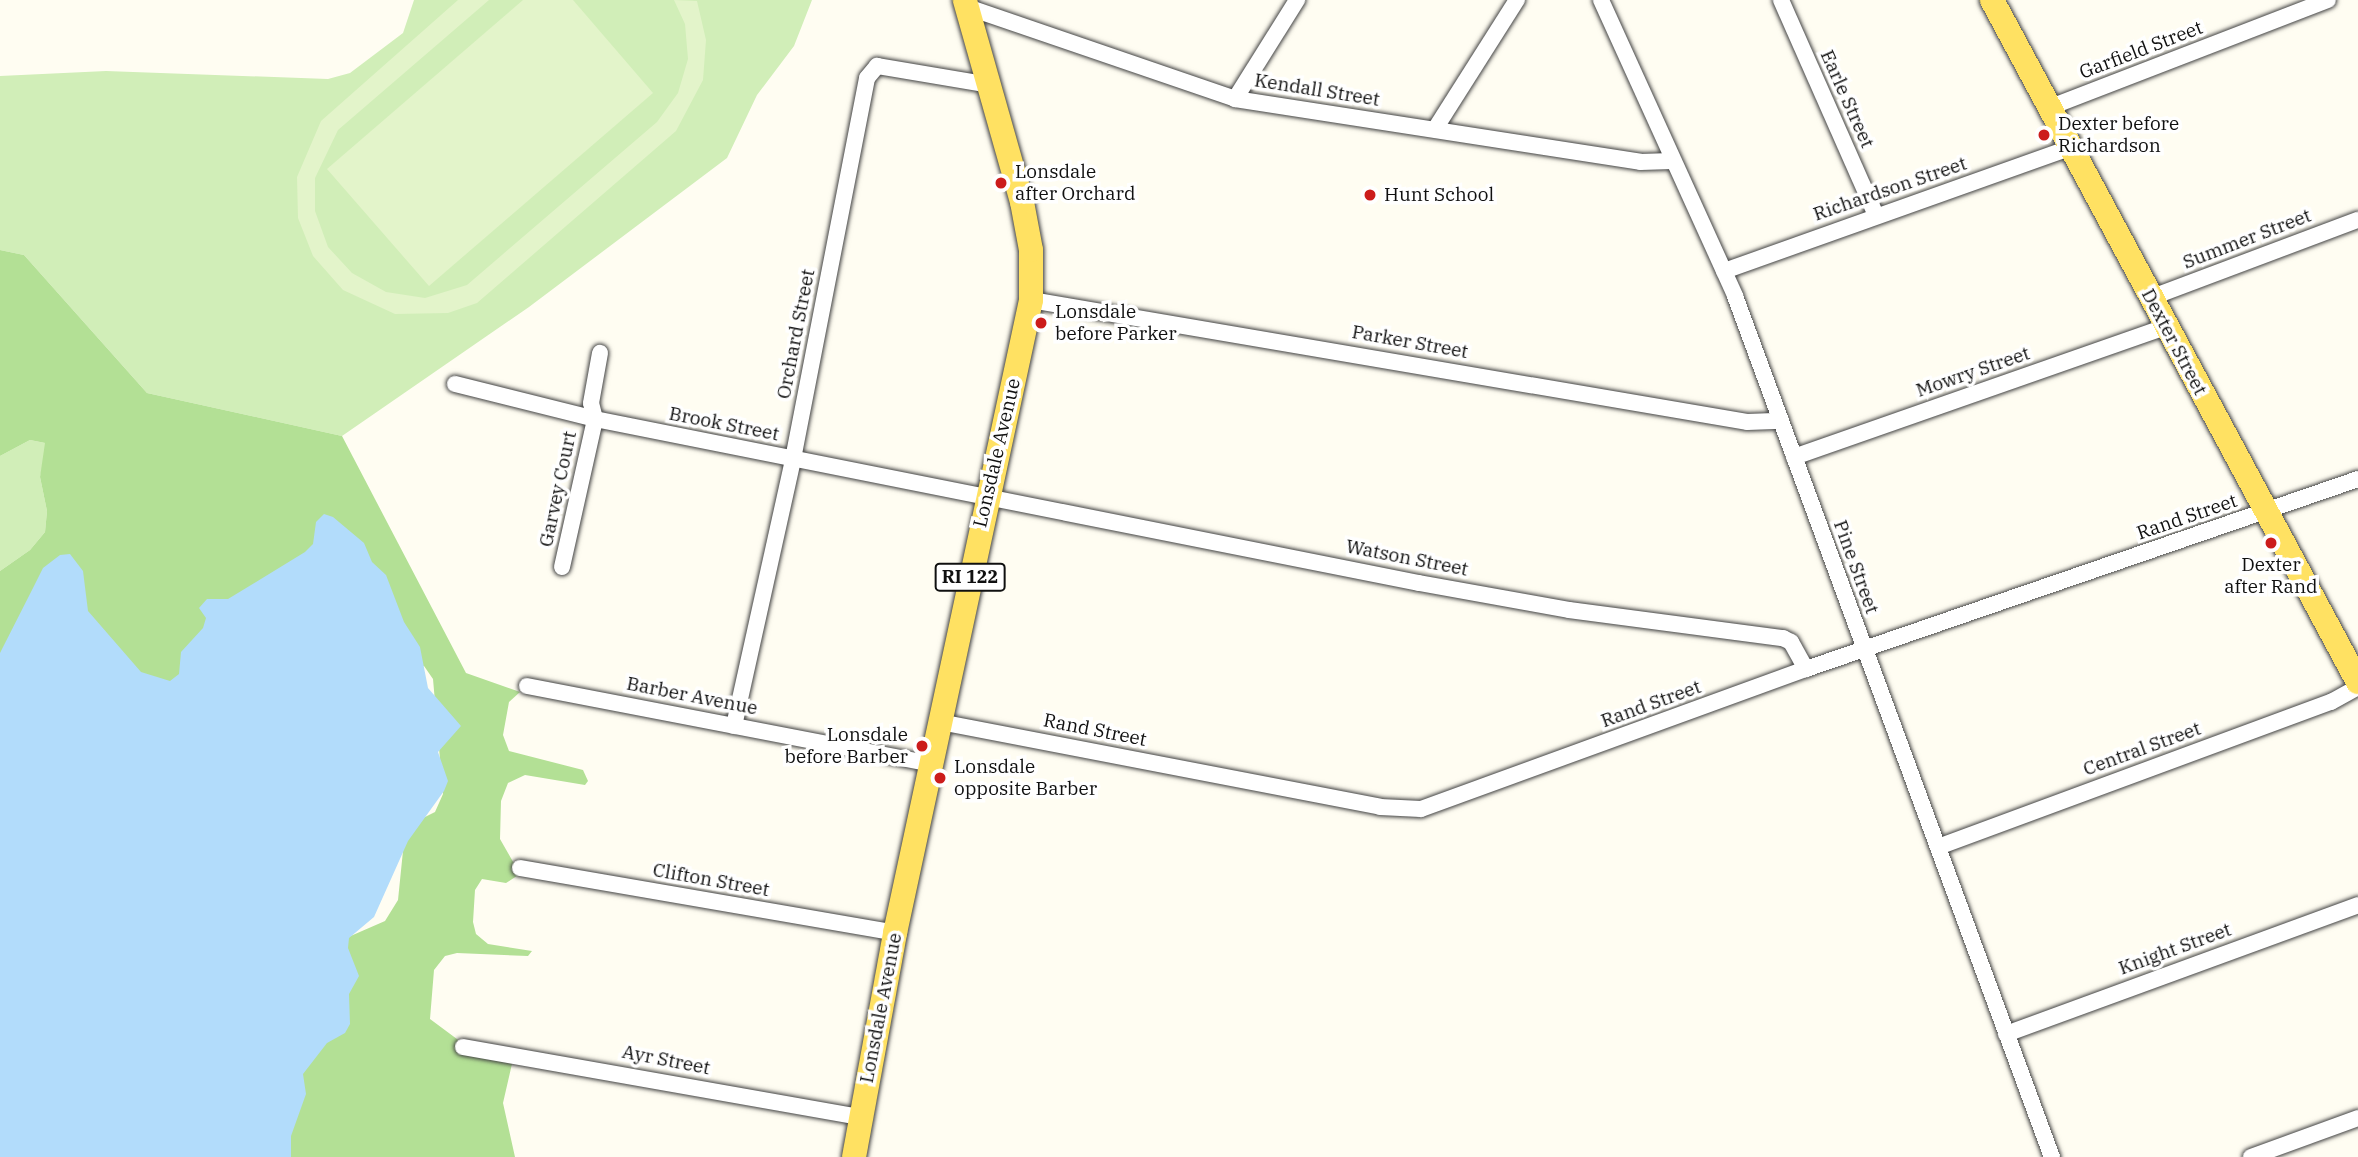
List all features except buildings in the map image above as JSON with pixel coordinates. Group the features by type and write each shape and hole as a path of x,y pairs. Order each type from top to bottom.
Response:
{"main road":[{"name":"Dexter Street","path":"1992,0 2358,685"},
{"name":"Lonsdale Avenue","path":"854,1157 895,933 986,498 1031,300 1031,250 990,85 966,4"}],"street":[{"path":"1235,99 1297,0"},
{"path":"1435,129 1517,0"},
{"name":"Pine Street","path":"1601,0 1724,271 2052,1157"},
{"name":"Earle Street","path":"1781,0 1877,215"},
{"name":"Garfield Street","path":"2048,108 2328,0"},
{"name":"Kendall Street","path":"966,4 1235,99 1640,162 1672,161"},
{"name":"Orchard Street","path":"734,726 793,458 870,70 877,66 990,85"},
{"name":"Richardson Street","path":"1724,271 2070,148"},
{"name":"Summer Street","path":"2150,298 2358,220"},
{"name":"Parker Street","path":"1031,300 1747,422 1781,421"},
{"name":"Mowry Street","path":"1794,457 2166,327"},
{"name":"Garvey Court","path":"562,567 595,419 591,403 600,352"},
{"name":"Brook Street","path":"455,384 595,419 986,498"},
{"name":"Rand Street","path":"940,722 1403,811 1444,802 1806,669 2358,479"},
{"name":"Watson Street","path":"986,498 1569,610 1770,635 1791,642 1806,669"},
{"name":"Central Street","path":"1938,847 2331,702 2358,685"},
{"name":"Barber Avenue","path":"527,686 931,764"},
{"name":"Clifton Street","path":"520,868 895,933"},
{"name":"Knight Street","path":"2006,1034 2358,905"},
{"name":"Ayr Street","path":"463,1047 861,1117"},
{"path":"2250,1157 2358,1118"}],"green space":[{"path":"414,0 812,0 794,46 757,95 727,158 529,307 342,436 147,393 24,255 0,250 0,76 106,71 328,79 350,73 403,33"},
{"path":"458,0 489,0 338,130 315,178 315,211 328,247 352,273 386,292 425,298 467,285 657,122 678,93 688,59 685,24 674,0 697,1 706,40 703,80 676,131 477,303 448,313 395,314 343,290 313,256 298,218 297,177 321,121"},
{"path":"523,0 573,0 653,93 429,286 327,169"},
{"path":"0,250 24,255 147,393 342,436 466,673 520,692 509,702 503,735 509,751 583,770 588,781 585,785 525,775 508,783 501,801 500,839 520,874 506,883 482,879 475,890 473,922 476,934 488,944 532,951 528,956 457,953 445,956 434,970 430,1019 465,1045 514,1055 503,1103 515,1157 220,1157 346,938 385,921 398,900 404,841 419,820 435,812 443,794 433,679 424,666 315,705 0,669 0,571 30,550 45,532 47,511 40,477 45,443 30,440 0,456"},
{"path":"30,440 45,443 47,449 40,477 47,511 45,532 30,550 0,571 0,456"}],"water":[{"path":"324,514 333,517 364,543 372,562 386,575 404,622 420,647 428,688 461,726 438,752 448,781 444,791 408,841 374,917 349,938 348,948 359,976 349,994 350,1024 345,1033 327,1043 303,1074 306,1094 291,1136 291,1157 0,1157 0,653 43,568 60,555 70,554 83,571 88,611 141,672 170,681 179,674 181,652 203,628 206,618 199,608 207,599 228,599 305,552 313,544 316,522"}],"place":[{"name":"Dexter before Richardson","path":"2044,135"},
{"name":"Lonsdale after Orchard","path":"1001,183"},
{"name":"Hunt School","path":"1370,195"},
{"name":"Lonsdale before Parker","path":"1041,323"},
{"name":"Dexter after Rand","path":"2271,543"},
{"name":"Lonsdale before Barber","path":"922,746"},
{"name":"Lonsdale opposite Barber","path":"940,778"}]}
